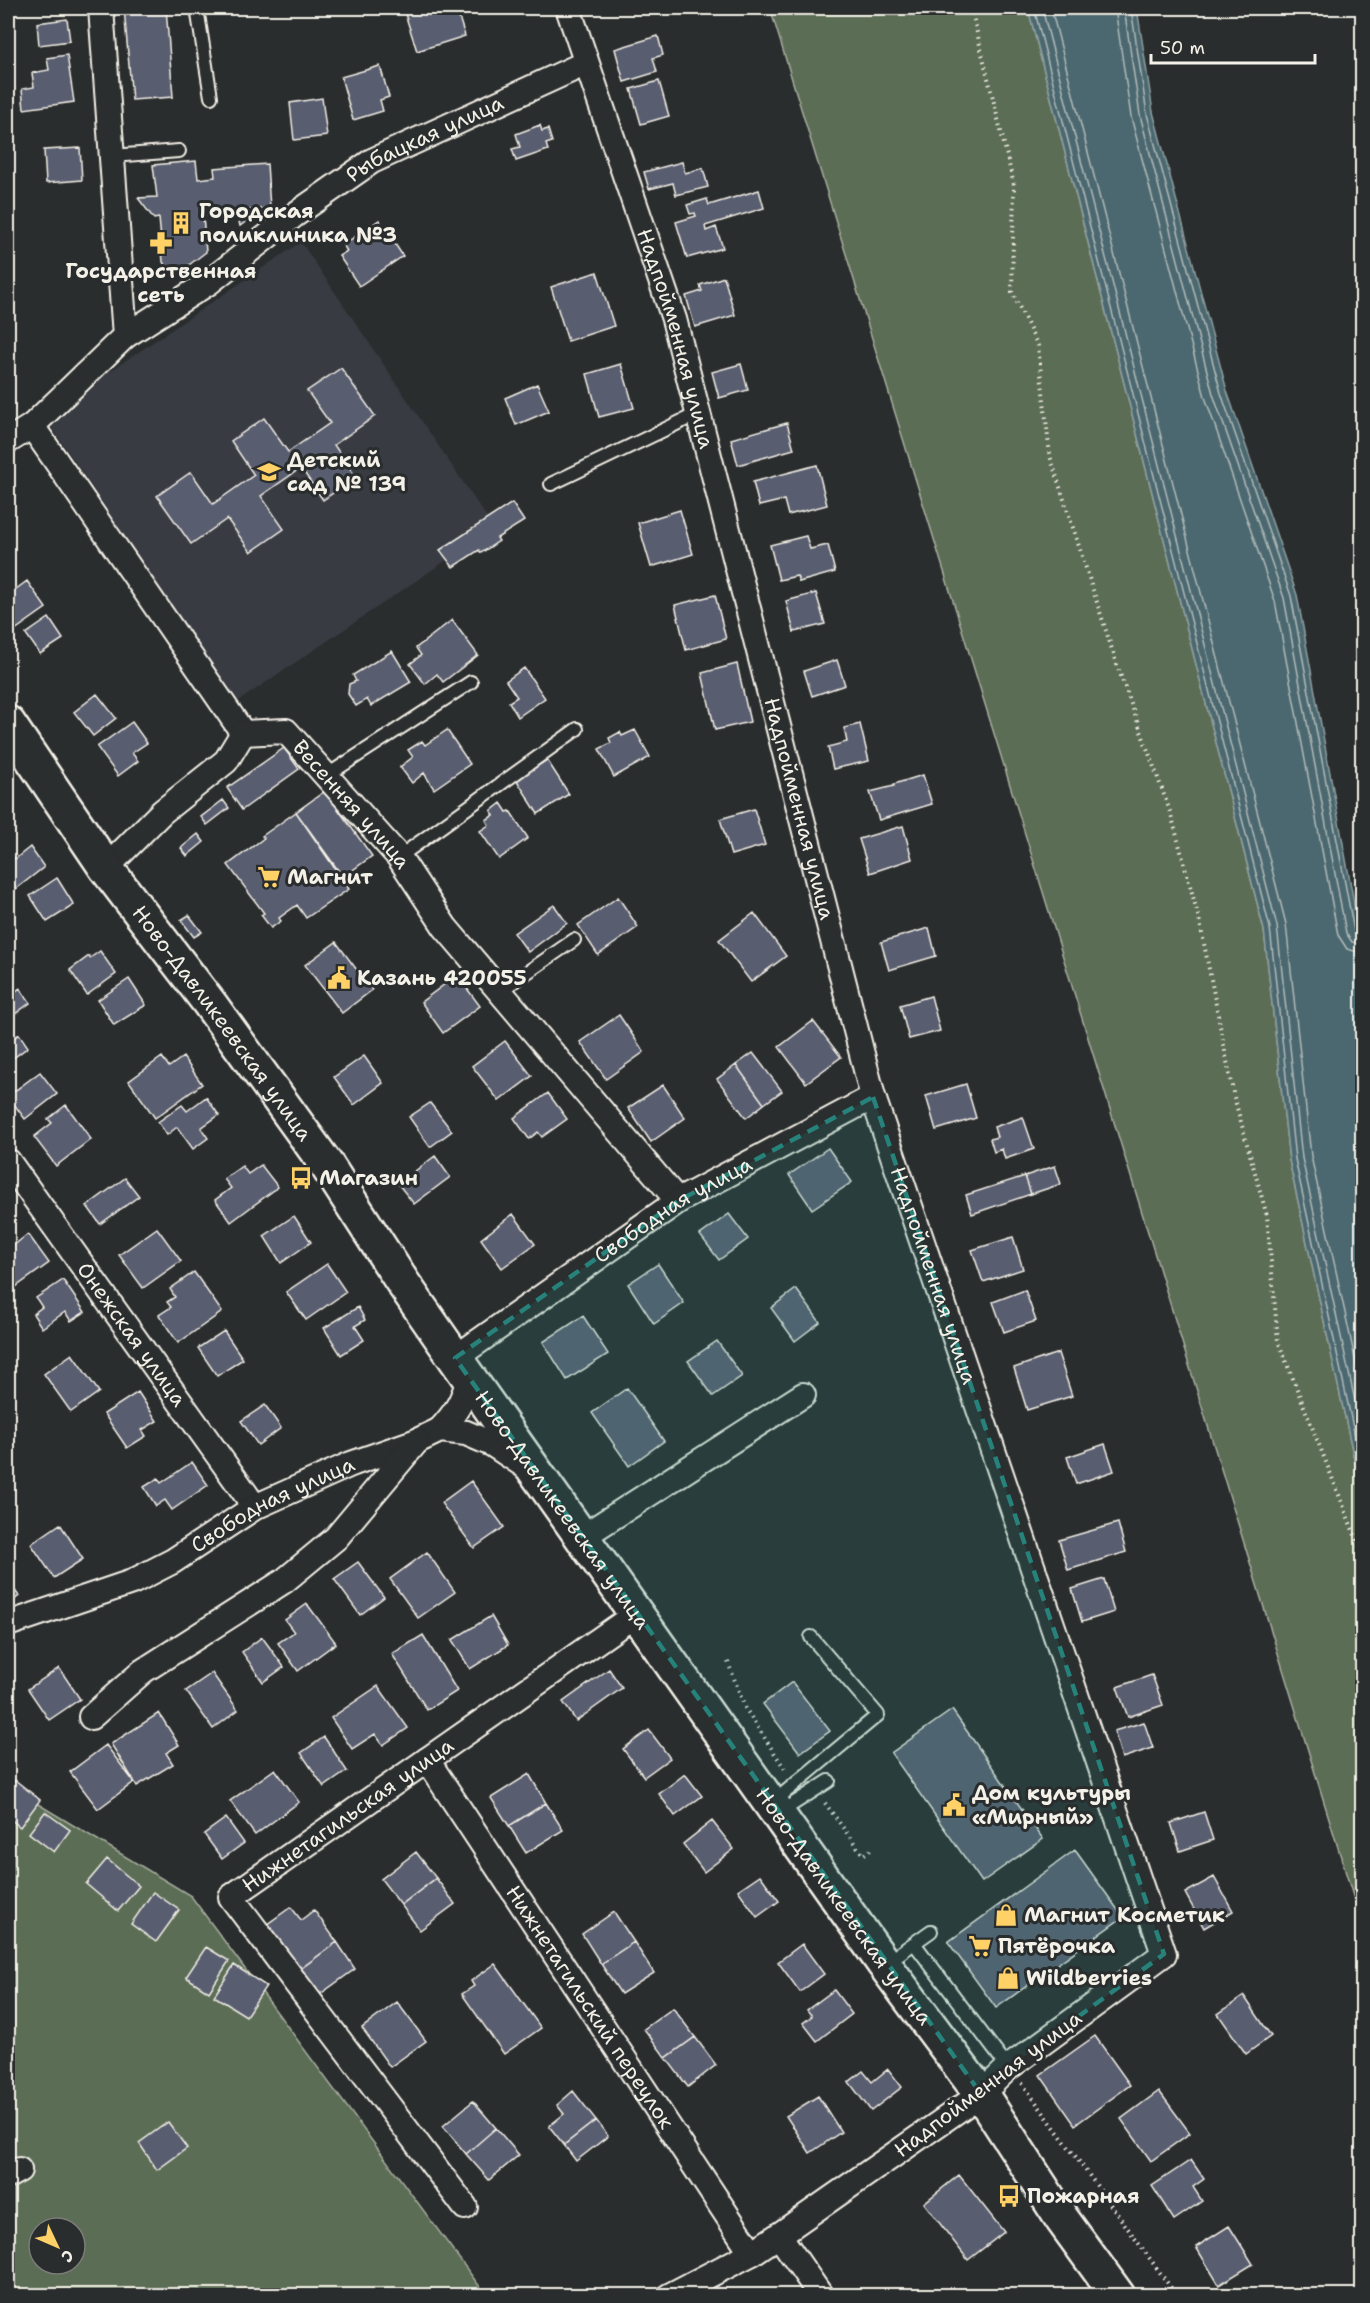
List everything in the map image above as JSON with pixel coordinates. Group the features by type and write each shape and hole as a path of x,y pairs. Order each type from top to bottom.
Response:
{"street":[{"path":"101,8 125,336"},
{"name":"Надпойменная улица","path":"568,8 674,320 873,1096 1164,1954 1008,2068 981,2094 779,2235 752,2253 669,2295"},
{"name":"Рыбацкая улица","path":"8,441 32,426 125,336 208,282 293,216 372,161 586,63"},
{"path":"32,426 243,733 226,761 162,812 106,868"},
{"name":"Ново-Давликеевская улица","path":"8,723 106,868 210,1004 328,1167 403,1283 462,1368 884,1964 981,2094 1062,2219 1118,2295"},
{"name":"Весенняя улица","path":"243,733 286,730 399,857 445,927 678,1201"},
{"name":"Свободная улица","path":"462,1368 678,1201 873,1096"},
{"name":"Онежская улица","path":"8,1161 255,1507"},
{"path":"440,1430 457,1411 465,1395 462,1368"},
{"path":"582,1537 803,1395"},
{"path":"440,1430 466,1433 492,1444 537,1474"},
{"name":"Свободная улица","path":"8,1624 132,1582 173,1561 255,1507 351,1464 417,1441 440,1430"},
{"path":"91,1717 143,1671 284,1581 336,1538 417,1441"},
{"name":"Нижнетагильская улица","path":"465,2207 231,1897 636,1614"},
{"name":"Нижнетагильский переулок","path":"427,1760 752,2253"},
{"path":"779,2235 821,2295"}],"lane":[{"path":"197,8 211,98"},
{"path":"112,156 179,151"},
{"path":"550,484 697,414"},
{"path":"326,776 471,682"},
{"path":"399,857 578,729"},
{"path":"500,991 574,940"},
{"path":"774,1809 799,1780 878,1715 811,1637"},
{"path":"774,1809 829,1781"},
{"path":"884,1964 931,1931"},
{"path":"914,1943 1008,2068"}],"path":[{"path":"972,8 1014,184 1012,292 1038,346 1050,456 1119,668 1171,814 1200,923 1234,1097 1267,1216 1278,1341 1362,1553"},
{"path":"728,1662 745,1708 786,1770 799,1780"},
{"path":"813,1791 820,1797 863,1855 874,1848"},
{"path":"1008,2068 1177,2295"}],"highlighted area":[{"path":"873,1097 1164,1954 1008,2068 981,2094 455,1358 678,1201"}],"shaded area":[{"name":"Детский сад № 139","path":"301,242 494,528 237,702 44,416"}],"green space":[{"path":"770,8 1028,8 1264,930 1289,1160 1358,1477 1362,1486 1362,1917 1353,1896"},
{"path":"8,1786 191,1896 486,2295 8,2296"}],"water":[{"path":"1028,8 1137,8 1153,112 1227,391 1297,595 1362,946 1362,1486 1358,1477 1289,1160 1264,930"}],"building":[{"path":"124,8 166,8 173,97 132,100"},
{"path":"424,8 456,8 465,36 417,51 405,14"},
{"path":"67,19 70,41 39,45 37,23"},
{"path":"658,36 663,55 653,58 657,72 624,82 615,49"},
{"path":"67,55 74,102 24,109 22,89 34,87 32,73 49,70 47,58"},
{"path":"380,66 389,97 380,100 383,111 353,120 341,77"},
{"path":"659,81 669,116 641,124 631,89"},
{"path":"322,98 327,136 294,140 290,103"},
{"path":"540,125 542,131 548,129 552,142 546,144 548,150 516,161 512,149 520,147 516,134"},
{"path":"80,148 82,180 46,183 44,150"},
{"name":"Городская поликлиника №3","path":"196,161 198,179 215,177 214,168 267,164 270,208 250,210 251,218 240,226 237,213 203,216 206,252 173,277 163,262 159,218 154,219 138,198 157,197 153,165"},
{"path":"682,162 685,173 703,168 708,187 676,195 673,183 649,189 644,172"},
{"path":"759,190 764,208 705,226 706,231 716,227 723,248 687,258 676,222 696,216 695,213 690,214 687,205 707,199 709,205"},
{"path":"379,220 403,256 359,286 339,256 347,251 343,245"},
{"path":"597,272 614,326 568,341 551,287"},
{"path":"724,277 735,315 695,327 686,296 702,291 700,285"},
{"path":"621,364 634,408 599,417 587,374"},
{"path":"741,364 748,390 719,398 712,372"},
{"path":"341,368 375,416 334,445 356,477 323,500 301,468 261,496 284,529 251,552 227,519 191,544 157,496 191,472 213,504 254,475 231,441 264,418 288,452 330,423 307,391"},
{"path":"537,384 549,411 516,425 505,398"},
{"path":"787,423 794,449 738,465 731,439"},
{"path":"817,465 827,505 788,515 784,500 759,506 753,482"},
{"path":"512,503 524,521 497,538 499,541 481,553 479,550 453,567 440,550"},
{"path":"680,510 693,554 651,567 638,523"},
{"path":"806,536 810,549 828,545 835,572 799,582 797,576 779,580 770,545"},
{"path":"27,581 46,608 15,630 8,619 10,602 8,595"},
{"path":"816,593 825,624 794,632 786,601"},
{"path":"715,595 726,639 686,650 675,605"},
{"path":"49,618 63,639 40,654 26,634"},
{"path":"452,620 478,655 443,682 437,674 425,684 410,664 421,655 416,648"},
{"path":"392,651 411,682 371,706 367,699 356,706 348,694 349,684 356,681 353,675"},
{"path":"837,660 845,685 812,696 804,671"},
{"path":"737,664 750,722 715,730 702,673"},
{"path":"524,668 545,698 518,717 509,702 517,697 506,681"},
{"path":"97,694 116,718 93,736 74,712"},
{"path":"132,722 147,743 132,753 138,761 118,776 97,747"},
{"path":"860,724 869,761 833,769 828,747 847,742 844,728"},
{"path":"447,730 470,764 434,789 424,773 412,783 400,767 413,757 408,750 422,741 425,745"},
{"path":"635,730 650,757 614,777 599,749 611,743 609,738 620,732 622,736"},
{"path":"284,748 299,769 242,810 227,788"},
{"path":"547,760 569,794 538,814 516,779"},
{"path":"923,775 932,804 879,820 870,792"},
{"path":"325,791 372,856 343,877 296,812"},
{"path":"223,800 229,808 207,825 201,817"},
{"path":"501,803 507,812 510,811 528,838 499,859 480,831 489,825 486,820 494,815 491,811"},
{"path":"754,809 765,845 731,855 720,819"},
{"path":"296,812 349,889 306,918 297,905 279,918 281,921 271,928 261,915 264,913 228,865 264,838 262,836"},
{"path":"903,826 912,859 870,873 859,839"},
{"path":"198,834 204,842 187,856 181,848"},
{"path":"30,847 44,867 16,889 8,877 8,853 15,859"},
{"path":"57,878 74,905 47,922 30,896"},
{"path":"618,897 638,927 598,955 578,925"},
{"path":"554,905 567,923 528,952 514,933"},
{"path":"754,913 786,956 751,982 719,940"},
{"path":"189,915 202,932 194,937 181,920"},
{"path":"929,928 936,956 889,970 881,942"},
{"name":"Казань 420055","path":"336,942 372,990 342,1013 305,965"},
{"path":"100,951 116,974 87,995 70,970"},
{"path":"457,975 480,1006 443,1033 421,1002"},
{"path":"129,979 146,1005 114,1025 98,1000"},
{"path":"20,988 30,1003 8,1019 8,997"},
{"path":"931,996 940,1031 909,1039 900,1005"},
{"path":"619,1015 644,1052 606,1079 580,1042"},
{"path":"813,1021 841,1057 806,1083 779,1047"},
{"path":"19,1034 28,1047 8,1062 8,1037 10,1041"},
{"path":"505,1041 532,1076 499,1101 472,1066"},
{"path":"753,1053 782,1091 764,1104 736,1065"},
{"path":"364,1056 383,1083 354,1105 334,1077"},
{"path":"162,1057 169,1067 183,1057 202,1084 155,1118 129,1081"},
{"path":"736,1065 764,1104 746,1118 717,1079"},
{"path":"40,1072 57,1094 25,1119 8,1096"},
{"path":"966,1084 976,1118 936,1130 926,1096"},
{"path":"663,1085 685,1118 651,1142 628,1108"},
{"path":"548,1093 567,1119 542,1137 538,1132 529,1139 514,1118"},
{"path":"206,1097 219,1115 201,1128 208,1138 193,1149 177,1127 167,1135 158,1122 182,1105 187,1111"},
{"path":"430,1103 452,1131 430,1147 409,1117"},
{"path":"66,1105 91,1139 56,1166 34,1137 52,1123 48,1119"},
{"path":"1023,1117 1034,1149 1005,1159 1002,1149 994,1152 990,1139 997,1137 994,1127"},
{"path":"828,1148 852,1182 812,1209 789,1175"},
{"path":"435,1156 450,1177 414,1204 398,1184"},
{"path":"261,1165 278,1187 231,1222 215,1200 231,1188 224,1179 242,1166 248,1174"},
{"path":"1055,1166 1061,1184 1031,1194 1025,1176"},
{"path":"1025,1176 1031,1194 972,1214 966,1195"},
{"path":"125,1178 139,1196 100,1224 87,1206"},
{"path":"513,1214 535,1244 502,1268 481,1239"},
{"path":"729,1214 748,1239 719,1260 700,1235"},
{"path":"294,1216 311,1242 281,1263 264,1236"},
{"path":"157,1228 181,1261 143,1288 119,1255"},
{"path":"28,1234 49,1263 13,1289 8,1282 8,1250"},
{"path":"1013,1237 1023,1269 983,1282 972,1250"},
{"path":"327,1264 346,1292 306,1320 286,1292"},
{"path":"658,1264 684,1303 654,1324 628,1284"},
{"path":"194,1272 222,1312 178,1343 159,1315 171,1307 167,1302 175,1297 170,1289"},
{"path":"63,1280 85,1312 71,1321 65,1312 42,1328 33,1314 42,1307 36,1298"},
{"path":"796,1289 820,1322 795,1341 771,1308"},
{"path":"1025,1290 1036,1321 1004,1332 993,1302"},
{"path":"358,1307 365,1320 355,1326 364,1340 341,1355 324,1328"},
{"path":"583,1316 608,1354 567,1380 543,1342"},
{"path":"224,1331 243,1359 217,1376 198,1348"},
{"path":"717,1341 742,1376 713,1396 688,1361"},
{"path":"1058,1353 1072,1396 1027,1410 1014,1368"},
{"path":"72,1354 99,1392 71,1412 44,1374"},
{"path":"627,1388 664,1441 629,1466 592,1413"},
{"path":"138,1392 157,1421 142,1430 146,1436 127,1448 104,1414"},
{"path":"265,1405 281,1428 258,1445 241,1421"},
{"path":"1105,1444 1114,1471 1076,1484 1067,1457"},
{"path":"192,1462 208,1485 172,1510 165,1500 156,1506 144,1487 158,1478 161,1483"},
{"path":"471,1481 504,1527 474,1548 441,1503"},
{"path":"1118,1523 1126,1552 1068,1570 1059,1540"},
{"path":"60,1524 83,1559 54,1578 31,1544"},
{"path":"427,1552 455,1592 418,1618 390,1579"},
{"path":"358,1562 384,1597 360,1615 334,1579"},
{"path":"1104,1579 1114,1612 1082,1622 1072,1589"},
{"path":"8,1581 19,1596 8,1605"},
{"path":"307,1604 336,1643 298,1671 278,1643 294,1632 285,1620"},
{"path":"491,1616 508,1645 470,1669 452,1640"},
{"path":"423,1635 457,1691 427,1710 392,1654"},
{"path":"262,1637 284,1667 263,1682 242,1652"},
{"path":"59,1668 80,1699 49,1720 28,1689"},
{"path":"609,1669 622,1688 576,1721 563,1702"},
{"path":"212,1673 238,1710 213,1729 186,1691"},
{"path":"1152,1675 1163,1705 1128,1717 1117,1687"},
{"path":"792,1682 830,1731 800,1753 763,1704"},
{"path":"378,1686 408,1728 383,1745 375,1734 352,1749 331,1718"},
{"path":"952,1710 1043,1839 982,1882 891,1753"},
{"path":"159,1713 179,1745 166,1753 173,1764 137,1786 111,1744"},
{"path":"1144,1722 1153,1748 1122,1758 1114,1731"},
{"path":"649,1730 670,1758 644,1777 623,1749"},
{"path":"324,1737 347,1771 324,1787 301,1753"},
{"path":"106,1745 134,1782 98,1809 70,1772"},
{"path":"275,1769 299,1802 255,1835 230,1801"},
{"path":"529,1774 546,1803 509,1826 491,1798"},
{"path":"685,1774 702,1796 675,1816 659,1794"},
{"path":"15,1780 40,1800 20,1827 8,1817 8,1789"},
{"path":"546,1803 563,1830 526,1853 509,1826"},
{"path":"45,1812 70,1830 54,1852 29,1833"},
{"path":"1204,1812 1213,1840 1180,1851 1171,1823"},
{"path":"226,1818 244,1843 222,1859 204,1834"},
{"path":"712,1821 734,1849 704,1872 683,1844"},
{"path":"1075,1850 1123,1917 996,2008 948,1942"},
{"path":"416,1852 436,1878 401,1905 381,1879"},
{"path":"107,1859 139,1886 118,1911 86,1884"},
{"path":"760,1875 779,1901 757,1917 738,1890"},
{"path":"1214,1877 1233,1911 1204,1928 1185,1893"},
{"path":"436,1878 455,1904 420,1930 401,1905"},
{"path":"153,1892 179,1910 156,1942 131,1924"},
{"path":"291,1907 301,1920 314,1910 337,1942 299,1970 266,1925"},
{"path":"614,1912 634,1942 601,1964 582,1934"},
{"path":"337,1942 355,1969 319,1995 299,1970"},
{"path":"634,1942 654,1973 621,1994 601,1964"},
{"path":"802,1944 824,1974 800,1992 778,1962"},
{"path":"206,1947 229,1961 209,1992 186,1977"},
{"path":"495,1964 541,2028 504,2054 462,1994 474,1986 471,1981"},
{"path":"234,1965 266,1986 246,2016 214,1996"},
{"path":"834,1990 852,2014 817,2041 803,2023 812,2016 807,2010"},
{"path":"1244,1996 1271,2036 1246,2054 1218,2014"},
{"path":"397,2002 426,2041 390,2067 362,2028"},
{"path":"673,2008 695,2037 666,2058 644,2029"},
{"path":"1095,2036 1130,2085 1075,2125 1040,2075"},
{"path":"695,2037 716,2065 688,2087 666,2058"},
{"path":"888,2069 902,2087 871,2111 849,2082 863,2071 872,2082"},
{"path":"573,2091 596,2120 564,2145 549,2126 564,2114 557,2105"},
{"path":"1159,2091 1190,2133 1151,2161 1121,2119"},
{"path":"818,2096 841,2132 810,2153 786,2116"},
{"path":"473,2101 496,2128 466,2154 443,2126"},
{"path":"596,2120 608,2136 576,2161 564,2145"},
{"path":"168,2122 187,2148 157,2170 139,2143"},
{"path":"496,2128 519,2155 489,2180 466,2154"},
{"path":"1191,2160 1204,2179 1193,2187 1202,2201 1174,2220 1152,2186"},
{"path":"959,2175 1004,2232 968,2260 924,2203"},
{"path":"1229,2226 1253,2264 1219,2285 1196,2247"}],"place":[{"name":"Городская поликлиника №3","path":"181,223"},
{"name":"Государственная сеть","path":"161,243"},
{"name":"Детский сад № 139","path":"269,472"},
{"name":"Магнит","path":"269,877"},
{"name":"Казань 420055","path":"339,978"},
{"name":"Магазин","path":"301,1178"},
{"name":"Дом культуры «Мирный»","path":"954,1805"},
{"name":"Магнит Косметик","path":"1006,1915"},
{"name":"Пятёрочка","path":"980,1946"},
{"name":"Wildberries","path":"1008,1978"},
{"name":"Пожарная","path":"1009,2196"}]}
